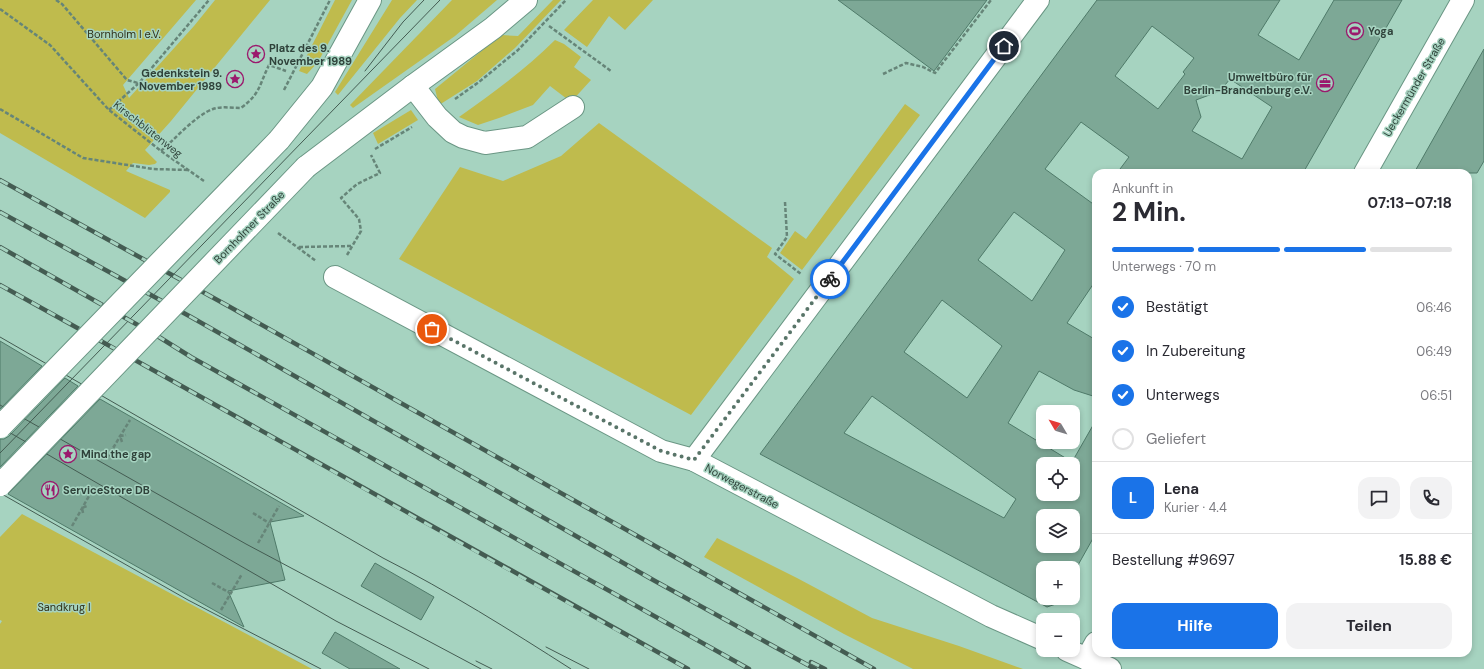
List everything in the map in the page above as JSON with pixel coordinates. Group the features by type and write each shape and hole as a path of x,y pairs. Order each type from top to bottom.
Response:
{"street":[{"path":"0,427 278,140 322,87 370,0"},
{"name":"Bornholmer Straße","path":"0,485 306,167 413,86 494,28 526,0"},
{"path":"694,460 1038,0"},
{"name":"Ueckermünder Straße","path":"1366,169 1463,0"},
{"path":"413,86 437,117 453,132 463,137 485,143 527,137 573,107"},
{"name":"Norwegerstraße","path":"336,277 661,451 694,460 991,616 1036,637"},
{"path":"1080,651 1091,651"},
{"path":"1097,657 1110,669"}],"path":[{"path":"56,0 62,4 127,80 138,83"},
{"path":"109,110 138,83 209,0"},
{"path":"281,94 330,0"},
{"path":"883,74 906,62 923,66 935,73 991,0"},
{"name":"Kirschblütenweg","path":"0,9 50,46 109,110 161,151 209,184"},
{"path":"549,26 611,71"},
{"path":"161,151 203,114 214,109 227,107 241,108 251,100 260,88 269,65 286,71"},
{"path":"0,109 83,158 153,169 189,170"},
{"path":"274,229 299,247 352,246 361,231 359,219 341,198 357,184 380,173 371,155"},
{"path":"785,202 787,237 775,254 806,278"},
{"path":"107,458 130,420"},
{"path":"120,436 126,435"},
{"path":"120,436 122,442"},
{"path":"72,526 93,489"},
{"path":"82,508 87,506"},
{"path":"258,543 279,506"},
{"path":"82,508 83,513"},
{"path":"253,514 269,523"},
{"path":"221,610 242,574"},
{"path":"212,583 230,593"}],"green space":[{"name":"Bornholm I e.V.","path":"0,0 196,0 123,85 129,98 194,26 215,0 270,0 171,121 145,150 157,162 149,165 133,163 126,171 170,190 170,192 145,218 0,133"},
{"path":"335,0 352,0 318,62 307,74 299,71"},
{"path":"392,0 417,0 400,18 338,95 335,92"},
{"path":"452,0 497,0 455,36 353,108 350,105"},
{"path":"553,0 561,0 515,48 477,81 439,105 435,89 501,35 518,36"},
{"path":"593,0 653,0 625,30 609,16 587,47 564,30"},
{"path":"555,40 564,44 581,57 574,67 591,80 571,102 550,86 533,105 499,118 478,125 459,117 521,71"},
{"path":"905,104 920,115 802,270 780,253 795,231 806,239"},
{"path":"411,110 418,120 378,144 373,133"},
{"path":"599,123 772,248 767,257 794,279 691,415 399,259 460,167 503,181 561,156"},
{"name":"Sandkrug I","path":"22,514 312,669 0,669 0,624 2,621 0,620 0,537"},
{"path":"717,538 872,618 959,646 1023,669 913,669 844,634 704,557"}],"building":[{"path":"838,0 987,0 934,71"},
{"path":"1097,0 1280,0 1258,35 1299,60 1334,0 1402,0 1305,169 1120,169 1129,157 1081,122 1045,169 1092,203 1092,286 1067,323 1092,338 1092,396 1074,390 1039,371 1008,423 1036,440 1036,449 1051,449 1064,457 1036,457 1036,501 1080,501 1080,457 1075,457 1092,427 1092,540 1080,562 1036,561 1036,601 760,454","holes":["1152,26 1194,58 1183,72 1185,74 1158,109 1115,76","1230,79 1272,107 1242,159 1192,131 1201,117 1196,100 1220,91","1014,212 1065,250 1032,301 978,260","942,300 1002,346 967,398 904,352","872,396 1016,499 1004,518 844,433"]},
{"path":"1484,49 1484,161 1477,173 1472,173 1472,169 1416,169"},
{"path":"0,341 42,366 0,409"},
{"path":"65,378 78,386 0,467 0,439 4,439 9,436"},
{"path":"100,399 304,516 270,522 285,580 228,591 244,627 8,494"},
{"path":"375,563 434,597 421,620 361,586"},
{"path":"335,632 400,669 350,669 322,653"}],"tram line":[{"path":"365,71 403,22 424,0"},
{"path":"0,453 440,0"},
{"path":"0,337 383,558 455,597 571,669"},
{"path":"0,405 246,544 481,669"},
{"path":"0,427 336,621 429,669"},
{"path":"0,493 188,600 321,669"},
{"path":"546,647 589,669"},
{"path":"476,661 492,669"}],"railway":[{"path":"0,180 230,307 874,669"},
{"path":"0,212 191,317 655,581 815,669"},
{"path":"0,247 159,337 191,357 749,669"},
{"path":"0,285 688,669"},
{"path":"811,662 825,669"}],"way so far":[{"path":"432,329 661,451 694,460 830,279"}],"place":[{"name":"Yoga","path":"1355,31"},
{"name":"Platz des 9. November 1989","path":"256,54"},
{"name":"Gedenkstein 9. November 1989","path":"235,79"},
{"name":"Umweltbüro für Berlin-Brandenburg e.V.","path":"1325,83"},
{"name":"Mind the gap","path":"68,454"},
{"name":"ServiceStore DB","path":"50,490"}],"route":[{"path":"830,279 1004,46"}]}
